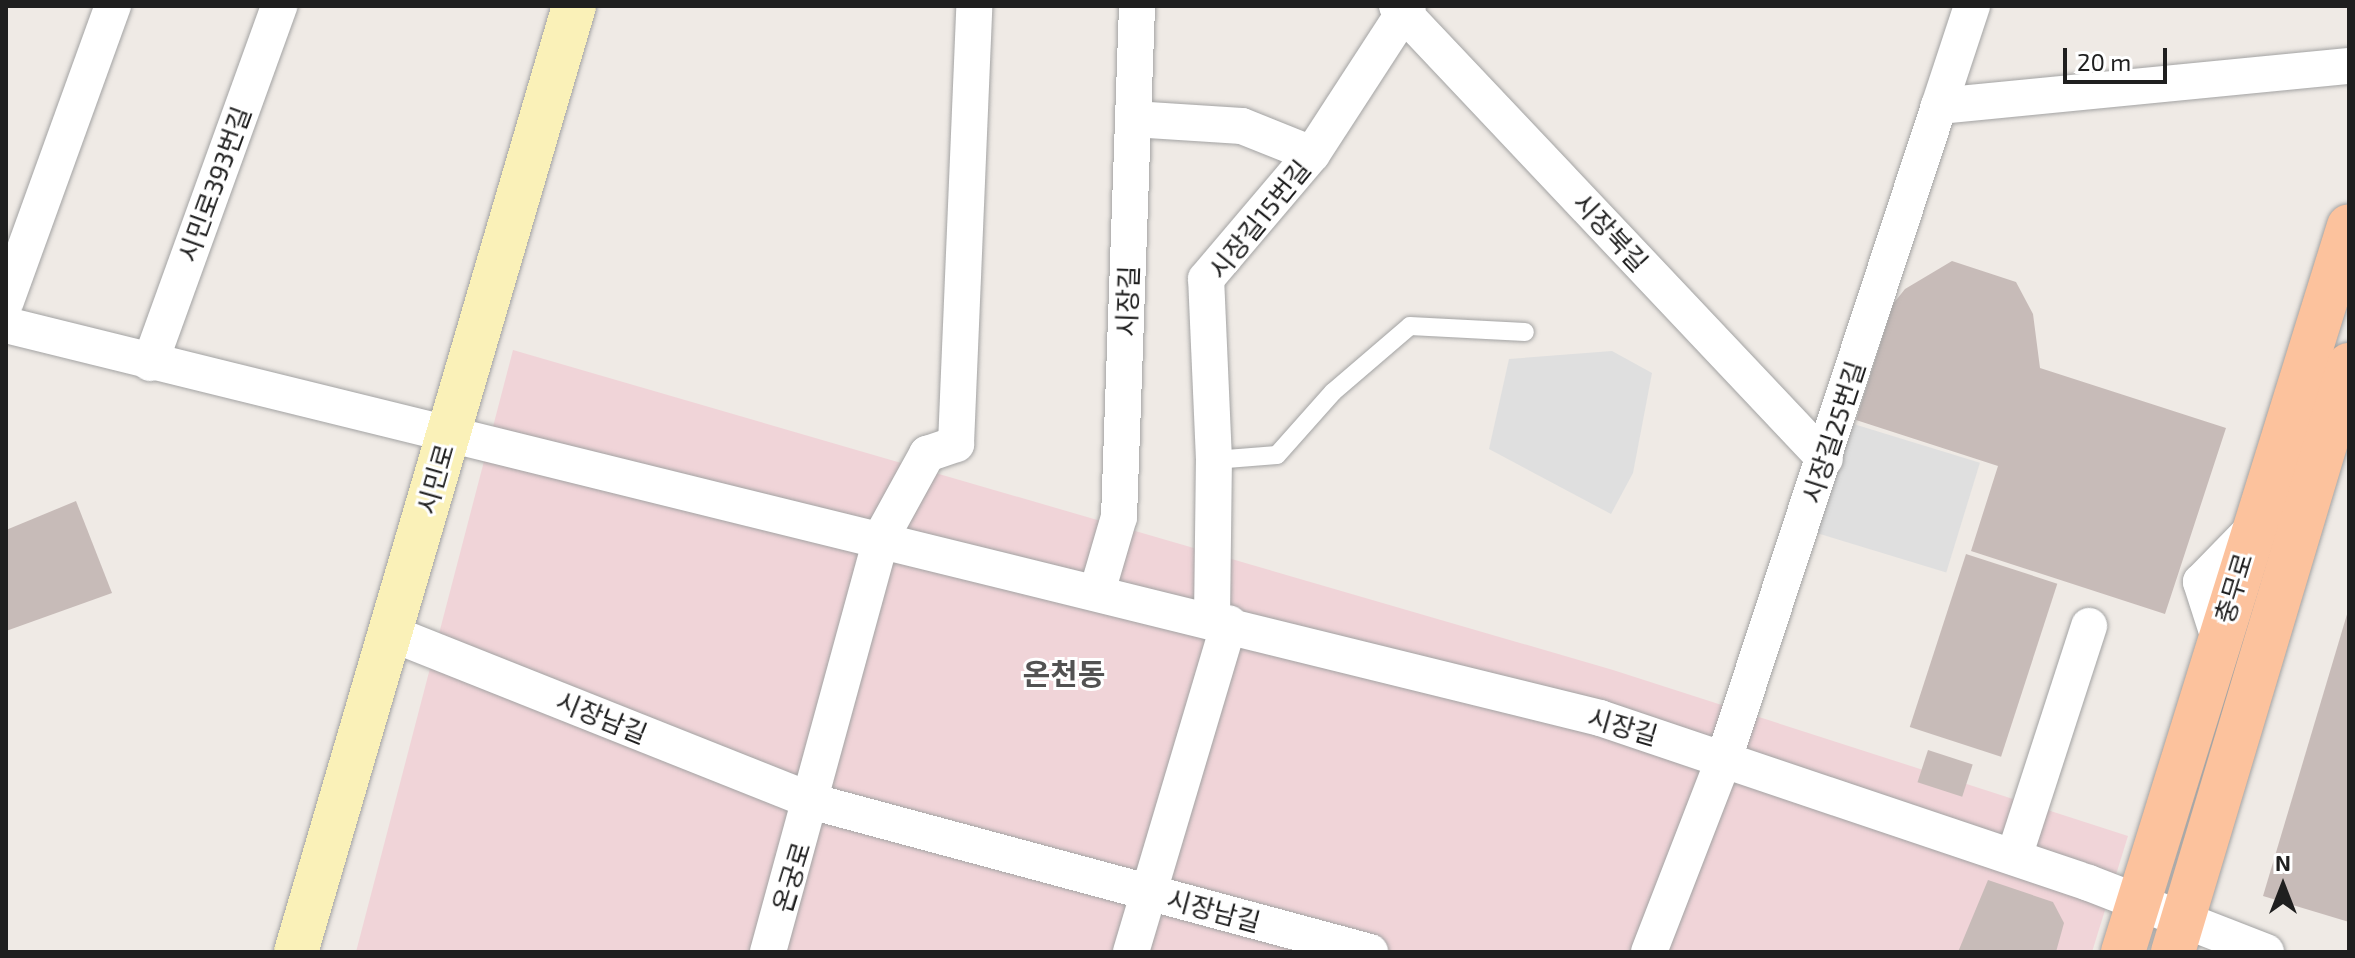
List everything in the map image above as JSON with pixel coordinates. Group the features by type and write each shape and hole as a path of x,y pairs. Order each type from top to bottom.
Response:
{"main road":[{"name":"시민로","path":"296,952 574,6"},
{"name":"충무로","path":"2123,952 2249,533 2349,226"},
{"name":"충무로","path":"2178,934 2349,365"}],"street":[{"path":"6,301 113,6"},
{"name":"시민로393번길","path":"150,363 279,6"},
{"path":"814,802 882,536 927,454 956,444 974,6"},
{"name":"시장길","path":"1097,592 1119,517 1137,6"},
{"name":"시장길25번길","path":"1725,756 1972,6"},
{"name":"시장길15번길","path":"1220,621 1206,279 1312,154 1403,8"},
{"name":"시장북길","path":"1403,8 1825,459"},
{"path":"1939,106 2349,66"},
{"path":"1133,119 1242,126 1312,154"},
{"path":"6,325 150,363 449,431"},
{"name":"시장길","path":"449,431 1220,621 1725,756 2138,900 2178,934 2266,952"},
{"name":"시장남길","path":"1150,893 1220,621"},
{"path":"2014,857 2089,626"},
{"name":"시장남길","path":"390,633 814,802 1370,952"},
{"path":"1649,952 1725,756"},
{"name":"온궁로","path":"768,952 814,802"},
{"path":"1131,952 1150,893"}],"lane":[{"path":"1214,460 1277,455 1333,392 1410,326 1525,332"}],"shaded area":[{"path":"513,350 1613,670 2128,836 2092,952 356,952"},
{"path":"1612,351 1652,373 1633,473 1611,514 1489,449 1509,359"},
{"path":"1847,422 1980,463 1946,573 1813,532"}],"building":[{"path":"1952,261 2016,282 2033,314 2040,368 2226,428 2165,614 1971,551 1998,466 1856,420 1893,304 1905,289"},
{"path":"76,501 112,593 6,631 6,530"},
{"path":"1966,554 2057,584 2001,757 1910,727"},
{"path":"2349,611 2349,922 2263,896"},
{"path":"1928,750 1973,765 1962,797 1917,782"},
{"path":"1988,880 2053,902 2064,923 2056,952 1958,952"}],"district":[{"name":"온천동","path":"1064,673"}]}
